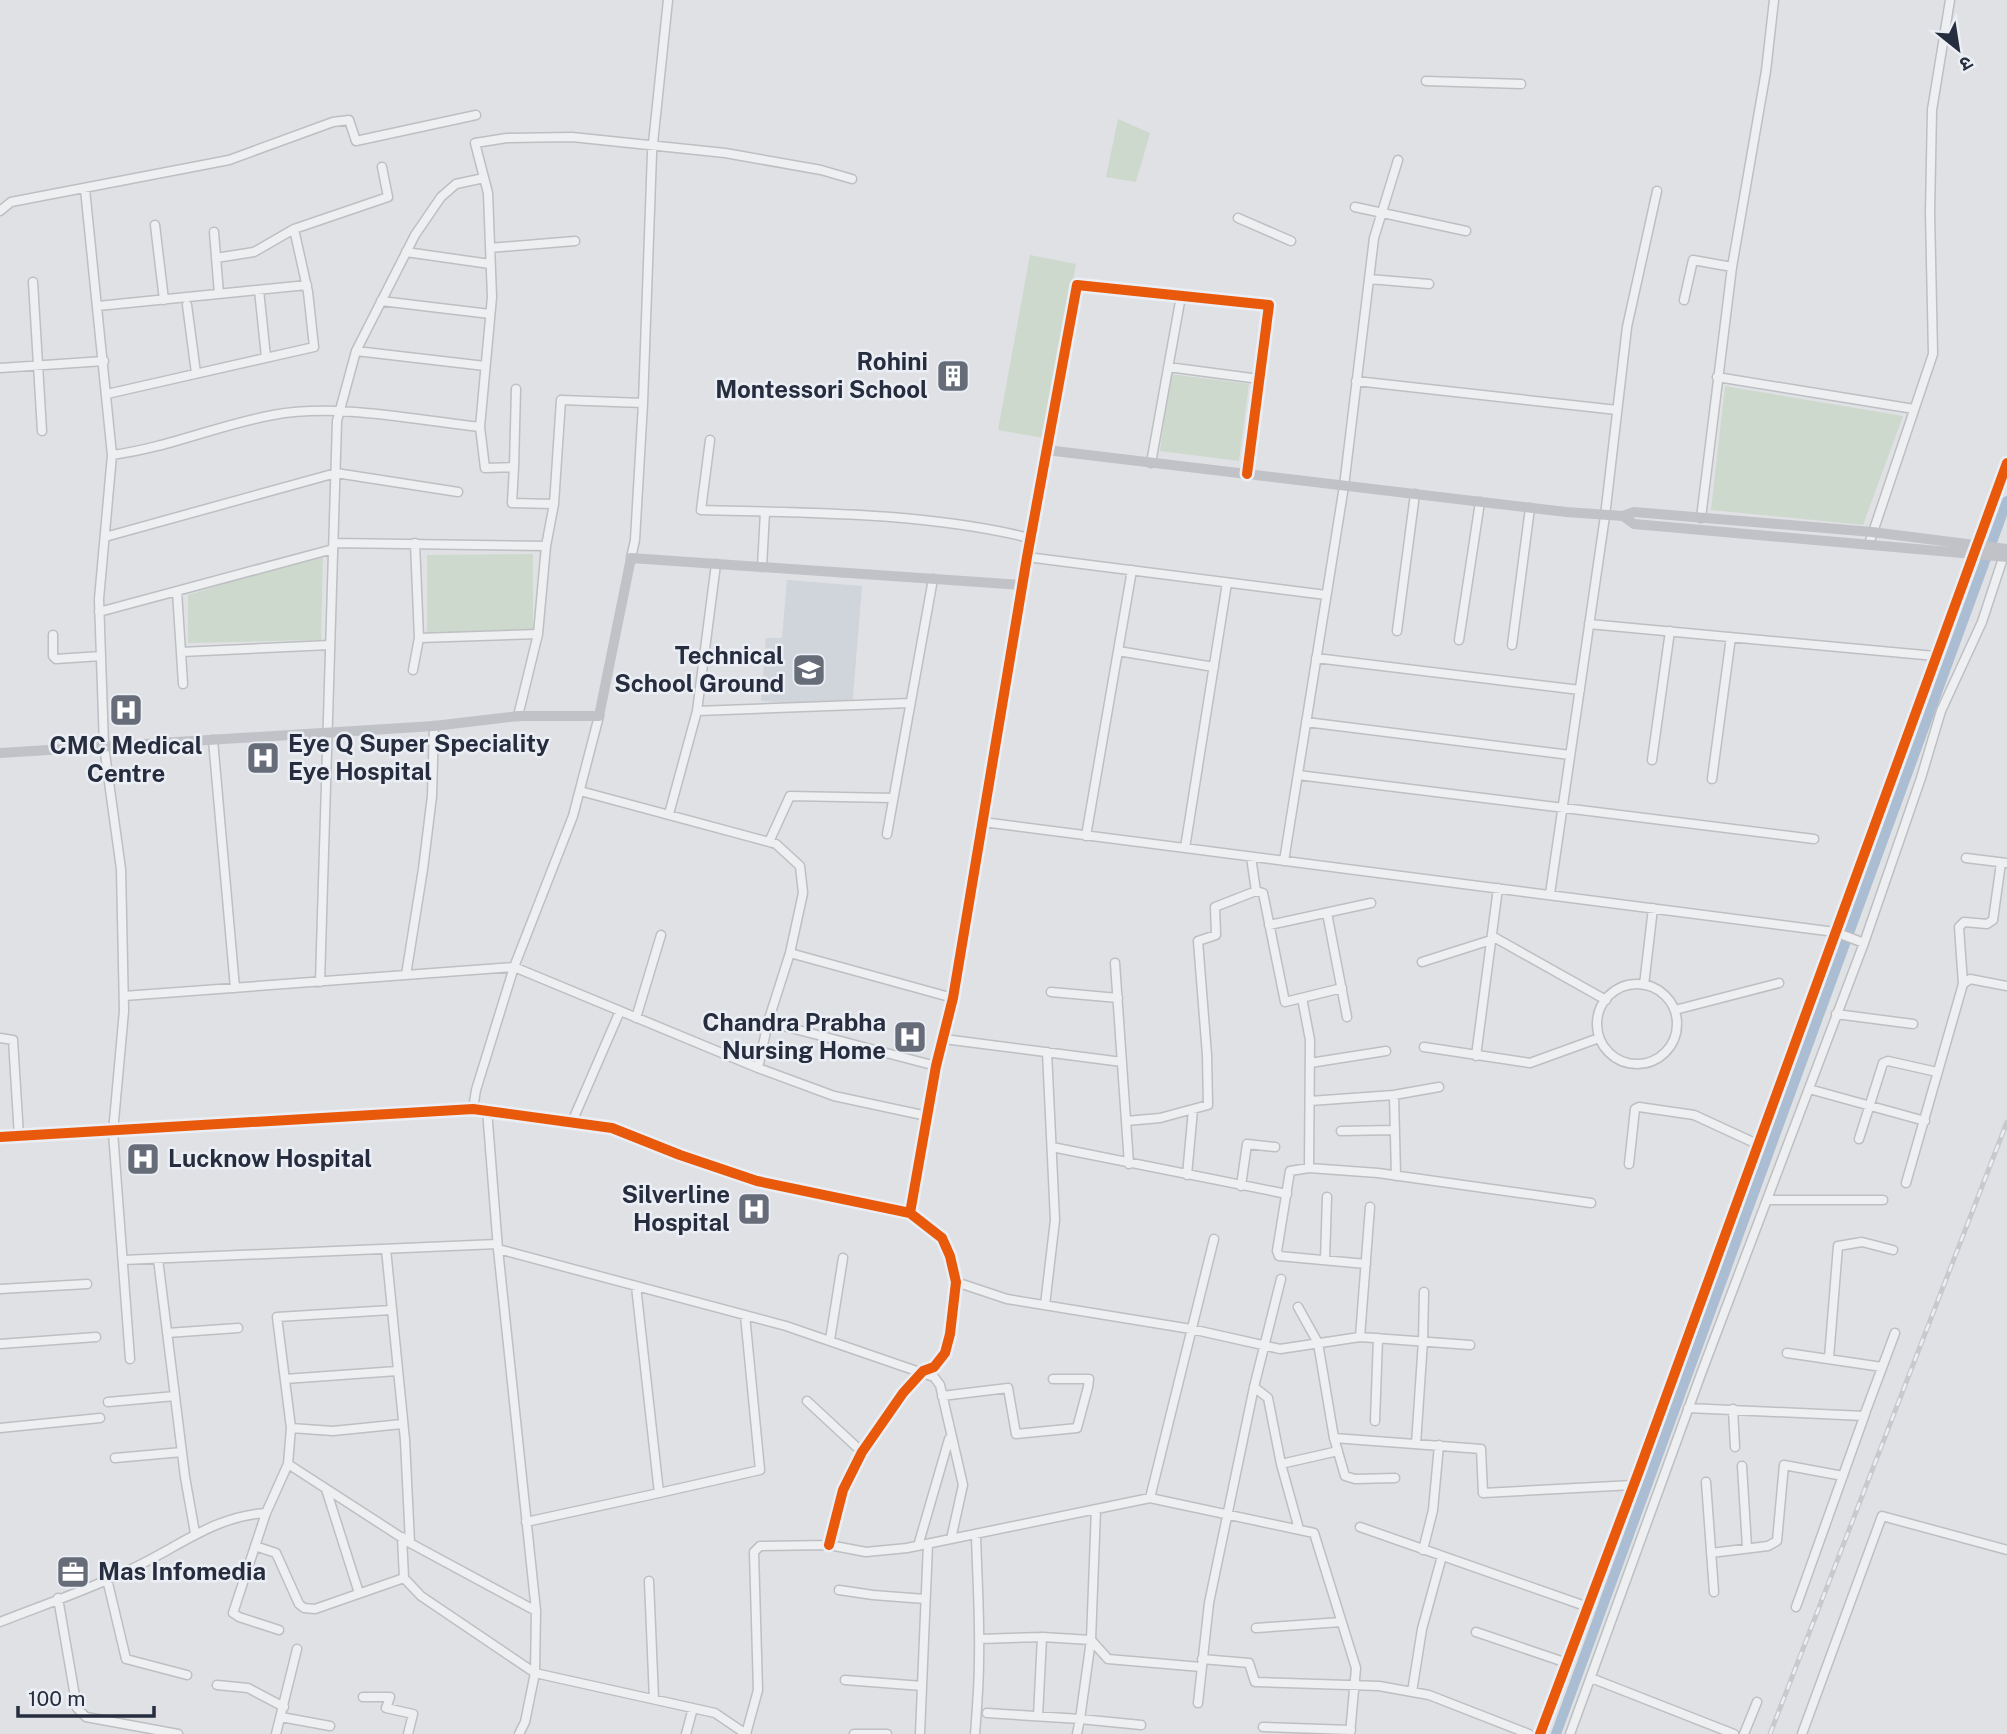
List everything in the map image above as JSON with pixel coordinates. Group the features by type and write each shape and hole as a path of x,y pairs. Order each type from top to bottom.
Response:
{"street":[{"path":"473,1109 476,1090 513,967 573,816 599,716 635,540 653,146 668,0"},
{"path":"1701,517 1732,267 1766,71 1774,0"},
{"path":"1869,544 1933,354 1930,212 1932,110 1950,0"},
{"path":"1426,81 1521,84"},
{"path":"0,211 11,202 229,160 332,122 349,120 356,141 476,115"},
{"path":"514,467 485,468 480,427 490,314 491,264 488,193 475,143 507,138 572,137 725,153 821,170 852,179"},
{"path":"1284,861 1344,486 1374,238 1398,160"},
{"path":"216,258 254,252 294,229 388,197 382,167"},
{"path":"320,982 337,421 356,351 415,235 441,197 456,184 484,178"},
{"path":"85,189 112,455 99,612 104,747 121,869 124,996 113,1132 130,1359"},
{"path":"1549,894 1605,516 1627,327 1657,191"},
{"path":"1355,207 1466,231"},
{"path":"1238,218 1291,241"},
{"path":"155,225 163,300"},
{"path":"107,394 314,347 307,285 294,229"},
{"path":"214,232 219,295"},
{"path":"490,248 575,241"},
{"path":"406,253 491,264"},
{"path":"1684,300 1693,260 1732,267"},
{"path":"1369,279 1429,284"},
{"path":"33,282 42,431"},
{"path":"98,306 307,285"},
{"path":"911,1213 936,1066 953,998 1030,538 1077,285 1269,305 1247,474"},
{"path":"259,290 266,357"},
{"path":"1150,463 1181,296"},
{"path":"381,301 490,314"},
{"path":"187,305 196,373"},
{"path":"356,351 485,366"},
{"path":"0,368 104,361"},
{"path":"1168,366 1259,379"},
{"path":"1717,377 1914,409"},
{"path":"1356,382 1617,410"},
{"path":"516,389 512,503 554,505"},
{"path":"518,716 538,634 546,546 554,505 561,400 643,403"},
{"path":"112,455 142,451 273,415 340,411 480,427"},
{"path":"710,440 701,510 863,514 984,527 1030,538"},
{"path":"1046,450 1605,516 1623,516 1634,512 1872,532 1978,550"},
{"path":"1540,1734 1837,932 1935,656 1978,550 2007,463"},
{"path":"104,537 336,472 458,492"},
{"path":"1397,631 1415,494"},
{"path":"1459,640 1479,502"},
{"path":"1512,645 1530,508"},
{"path":"762,567 765,512"},
{"path":"1570,1734 1688,1408 1836,1014 1921,778 1941,711 1982,622 2005,552 1869,544 1633,524 1623,516"},
{"path":"99,612 333,546 415,542 546,546"},
{"path":"413,670 419,638 415,542"},
{"path":"1027,557 1326,595"},
{"path":"631,558 1023,585"},
{"path":"669,814 697,711 716,564"},
{"path":"1086,836 1132,570"},
{"path":"887,834 933,579"},
{"path":"1185,848 1227,583"},
{"path":"177,591 183,684"},
{"path":"1589,624 1935,656"},
{"path":"1652,760 1670,631"},
{"path":"419,638 538,634"},
{"path":"53,635 53,656 56,659 101,656"},
{"path":"1713,779 1731,637"},
{"path":"181,652 330,645"},
{"path":"1118,651 1214,667"},
{"path":"1316,658 1580,690"},
{"path":"697,711 910,703"},
{"path":"0,753 434,726 518,716 599,716"},
{"path":"1306,722 1570,755"},
{"path":"406,975 432,796 434,726"},
{"path":"213,740 235,988"},
{"path":"1298,775 1814,839"},
{"path":"580,791 776,844 800,866 803,893 790,953 768,1022 758,1068"},
{"path":"769,842 790,796 893,798"},
{"path":"983,822 1837,932 1861,941"},
{"path":"1251,857 1256,891"},
{"path":"1906,1183 1963,984 1959,927 1964,922 1987,924 1993,920 2004,863 1966,858"},
{"path":"1476,1056 1498,888"},
{"path":"1126,1121 1160,1118 1194,1110 1205,1107 1209,1101 1198,941 1216,935 1215,908 1256,891 1263,894 1284,1002 1342,988"},
{"path":"1269,925 1371,904"},
{"path":"1644,985 1653,908"},
{"path":"1327,913 1347,1017"},
{"path":"636,1018 662,935"},
{"path":"1422,962 1491,938 1606,1000"},
{"path":"790,953 953,998"},
{"path":"1115,963 1129,1164"},
{"path":"124,996 513,967 758,1068 834,1096 927,1116"},
{"path":"1963,984 1970,979 2007,986"},
{"path":"1675,1010 1779,983"},
{"path":"1644,985 1654,988 1665,995 1675,1010 1677,1024 1673,1041 1662,1055 1650,1062 1634,1064 1619,1060 1607,1052 1599,1038 1597,1020 1600,1007 1606,1000 1610,994 1624,986 1644,985"},
{"path":"1051,992 1118,998"},
{"path":"1303,998 1310,1040 1309,1168"},
{"path":"572,1122 620,1011"},
{"path":"1836,1014 1913,1024"},
{"path":"768,1022 936,1066"},
{"path":"0,1038 13,1040 19,1136"},
{"path":"1424,1047 1530,1063 1599,1038"},
{"path":"944,1039 1122,1062"},
{"path":"1310,1063 1386,1051"},
{"path":"1045,1305 1055,1220 1047,1052"},
{"path":"1859,1139 1882,1063 1888,1061 1937,1072"},
{"path":"1310,1101 1394,1095 1439,1087"},
{"path":"1808,1089 1925,1121"},
{"path":"1394,1095 1396,1175"},
{"path":"1629,1164 1635,1110 1639,1107 1694,1115 1757,1144"},
{"path":"0,1137 473,1109 612,1128 757,1181 911,1213 942,1238 950,1256 956,1282 954,1317 946,1353 934,1367 923,1371 887,1415 862,1452 843,1490 829,1545"},
{"path":"1187,1175 1194,1110"},
{"path":"487,1111 498,1246 536,1611 535,1674 519,1734"},
{"path":"1341,1131 1395,1130"},
{"path":"1241,1186 1247,1144 1275,1147"},
{"path":"1052,1147 1287,1194"},
{"path":"1366,1264 1279,1256 1277,1251 1290,1171 1309,1168 1396,1175 1591,1203"},
{"path":"1325,1259 1327,1197"},
{"path":"1767,1200 1882,1200"},
{"path":"1360,1337 1370,1207"},
{"path":"1150,1497 1214,1239"},
{"path":"1829,1358 1838,1246 1862,1242 1893,1250"},
{"path":"123,1260 498,1246 745,1315 923,1371 937,1380 963,1485 951,1539"},
{"path":"386,1249 405,1440 410,1542"},
{"path":"830,1340 843,1258"},
{"path":"158,1259 195,1533"},
{"path":"1198,1703 1209,1603 1254,1387 1281,1279"},
{"path":"956,1282 1007,1299 1191,1329 1280,1349 1360,1337 1470,1345"},
{"path":"0,1289 87,1284"},
{"path":"636,1286 659,1493"},
{"path":"1416,1444 1424,1292"},
{"path":"1298,1307 1318,1343 1334,1438 1345,1476 1355,1479 1395,1478"},
{"path":"279,1630 239,1617 233,1612 266,1513 288,1464 291,1428 277,1317 391,1310"},
{"path":"526,1522 760,1470 745,1315"},
{"path":"167,1333 238,1328"},
{"path":"1796,1607 1895,1332"},
{"path":"0,1343 96,1337"},
{"path":"1375,1421 1378,1338"},
{"path":"1787,1353 1882,1367"},
{"path":"285,1379 397,1371"},
{"path":"942,1396 1008,1388 1016,1434 1077,1428 1089,1379 1053,1379"},
{"path":"1254,1387 1268,1398 1281,1464 1299,1529"},
{"path":"108,1402 175,1396"},
{"path":"807,1401 862,1452"},
{"path":"1688,1408 1864,1414"},
{"path":"1733,1409 1735,1447"},
{"path":"0,1428 100,1418"},
{"path":"291,1428 333,1432 402,1424"},
{"path":"918,1546 950,1436"},
{"path":"1334,1438 1481,1449 1483,1493 1633,1485"},
{"path":"1423,1550 1433,1510 1440,1445"},
{"path":"1281,1464 1338,1451"},
{"path":"114,1458 182,1452"},
{"path":"288,1464 410,1542 536,1611"},
{"path":"1742,1465 1747,1547"},
{"path":"1711,1553 1768,1546 1777,1541 1784,1465 1843,1476"},
{"path":"1706,1482 1714,1592"},
{"path":"325,1488 359,1593"},
{"path":"402,1537 404,1578 421,1596 535,1674 715,1713 746,1734 758,1690 754,1552 760,1546 829,1545 866,1552 918,1546 1150,1497 1299,1529 1314,1533 1356,1668 1350,1732 1262,1727"},
{"path":"1077,1734 1091,1640 1096,1509"},
{"path":"0,1622 130,1570 195,1533 243,1514 266,1513"},
{"path":"1802,1734 1881,1516 2007,1550"},
{"path":"1360,1527 1588,1607"},
{"path":"975,1734 979,1701 976,1534"},
{"path":"920,1734 928,1544"},
{"path":"255,1546 276,1553 299,1604 304,1608 315,1609 404,1578"},
{"path":"1412,1692 1422,1629 1442,1556"},
{"path":"107,1579 126,1659 187,1675"},
{"path":"649,1581 654,1699"},
{"path":"839,1590 925,1599"},
{"path":"58,1598 78,1708 86,1717 178,1734"},
{"path":"1256,1629 1341,1622"},
{"path":"1476,1632 1567,1663"},
{"path":"979,1639 1042,1637 1091,1640 1108,1659 1249,1663 1255,1682 1379,1686 1429,1695 1529,1734"},
{"path":"1038,1716 1042,1637"},
{"path":"276,1734 297,1649"},
{"path":"1591,1678 1734,1734"},
{"path":"845,1680 922,1686"},
{"path":"217,1685 248,1688 284,1707"},
{"path":"363,1697 390,1697 386,1708 413,1714 408,1734"},
{"path":"1744,1734 1757,1702"},
{"path":"686,1734 693,1708"},
{"path":"987,1713 1140,1726"},
{"path":"281,1717 330,1726"},
{"path":"854,1734 887,1734"}],"shaded area":[{"path":"1118,119 1150,133 1136,182 1106,177"},
{"path":"1030,255 1076,264 1044,438 998,430"},
{"path":"1170,374 1249,384 1239,461 1160,451"},
{"path":"1725,386 1903,416 1863,525 1711,510"},
{"path":"323,554 321,640 188,643 188,595"},
{"path":"533,554 533,633 427,634 427,555"},
{"name":"Technical School Ground","path":"787,580 862,586 852,708 761,701 766,638 782,638"}],"waterway":[{"path":"1556,1734 2007,501"}],"railway":[{"path":"1770,1734 2007,1122"}],"cycle path":[{"path":"910,1213 936,1066 953,998 1027,557 1077,285 1269,305 1247,474"},
{"path":"1540,1734 1639,1471 2007,463"},
{"path":"0,1137 473,1109 612,1128 757,1181 910,1213 942,1238 950,1256 956,1282 950,1334 945,1353 934,1367 923,1371 903,1393 862,1452 843,1490 829,1545"}],"place":[{"name":"Rohini Montessori School","path":"953,376"},
{"name":"Technical School Ground","path":"809,670"},
{"name":"CMC Medical Centre","path":"126,710"},
{"name":"Eye Q Super Speciality Eye Hospital","path":"263,758"},
{"name":"Chandra Prabha Nursing Home","path":"910,1037"},
{"name":"Lucknow Hospital","path":"143,1159"},
{"name":"Silverline Hospital","path":"754,1209"},
{"name":"Mas Infomedia","path":"73,1572"}]}
